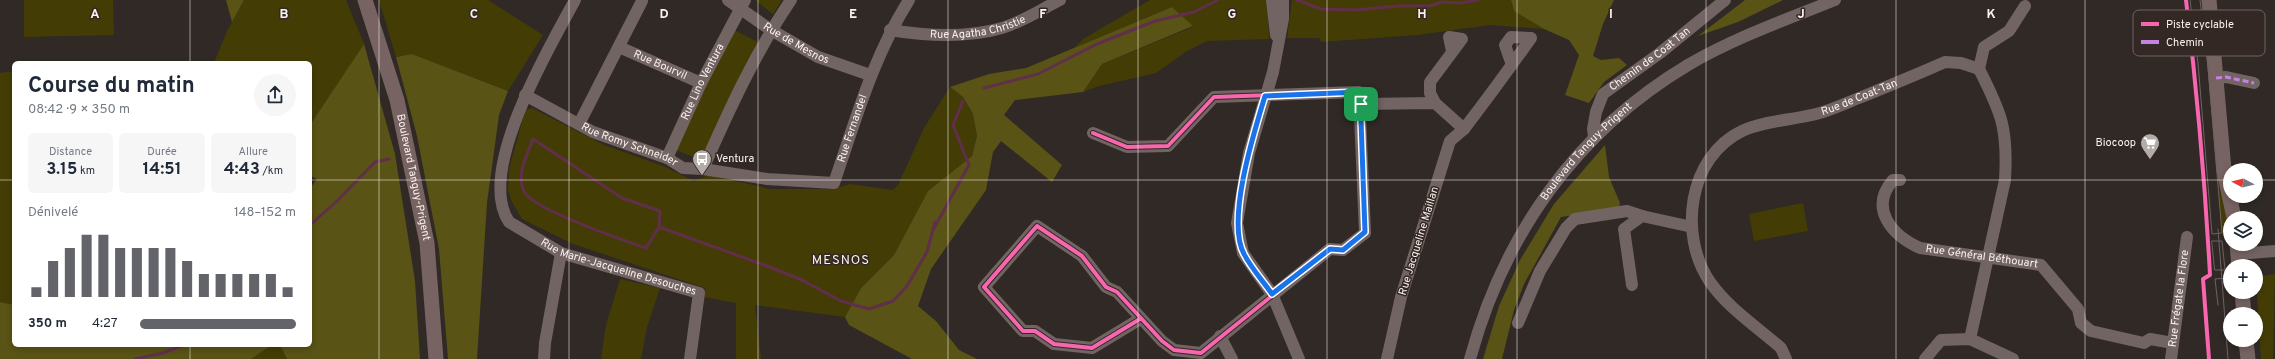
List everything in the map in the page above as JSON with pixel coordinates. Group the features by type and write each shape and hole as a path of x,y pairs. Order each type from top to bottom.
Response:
{"main road":[{"name":"Boulevard Tanguy-Prigent","path":"364,0 397,100 427,243 436,359"},
{"path":"2209,0 2210,10"},
{"path":"2214,56 2224,170 2233,211"},
{"path":"2247,347 2248,359"}],"street":[{"name":"Rue de Mesnos","path":"728,0 742,4 771,30 818,57 870,75"},
{"path":"703,169 731,105 771,30 790,0"},
{"name":"Rue Fernandel","path":"834,183 870,75 890,30 909,0"},
{"name":"Rue Agatha Christie","path":"890,30 912,34 962,35 1003,28 1060,0"},
{"path":"1272,0 1277,46"},
{"path":"1283,0 1283,18 1271,78 1249,153 1237,223 1243,254 1272,294 1299,359"},
{"name":"Chemin de Coat Tan","path":"1594,133 1596,112 1603,94 1660,53 1725,0"},
{"name":"Boulevard Tanguy-Prigent","path":"1470,359 1489,299 1502,268 1517,240 1547,193 1594,133 1648,91 1689,65 1822,0"},
{"name":"Boulevard Tanguy-Prigent","path":"1785,19 1835,0"},
{"path":"525,95 574,1"},
{"name":"Rue Bourvil","path":"579,124 642,1"},
{"name":"Rue Lino Ventura","path":"667,158 701,83 742,4"},
{"path":"1970,339 2005,180 2007,153 2004,126 1997,103 1979,69 1984,47 2010,31 2025,6"},
{"name":"Rue Bourvil","path":"619,47 701,83"},
{"path":"1452,51 1430,82 1430,93 1435,103 1464,129"},
{"name":"Rue de Coat-Tan","path":"1786,359 1781,348 1721,296 1709,281 1699,259 1692,227 1693,199 1698,178 1708,160 1721,145 1742,131 1829,110 1945,62 1961,63 1979,69"},
{"name":"Rue Jacqueline Maillan","path":"1387,359 1401,297 1450,141 1464,129 1512,65"},
{"path":"2216,78 2226,77 2254,83"},
{"name":"Rue Romy Schneider","path":"525,95 593,132 667,158 683,168 703,169 767,179 834,183"},
{"name":"Rue Marie-Jacqueline Desouches","path":"525,95 513,127 501,176 501,197 505,216 509,222 561,253 698,293 690,359"},
{"path":"1092,132 1127,147 1168,146 1214,97 1265,96 1360,98 1435,103"},
{"path":"1140,319 1092,348 1054,344 1035,331 1023,331 984,287 1037,226 1082,256 1106,287 1117,292 1140,319 1162,341 1174,350 1201,353 1272,294 1330,249 1343,250 1365,232 1360,98"},
{"name":"Rue Général Béthouart","path":"1900,180 1893,180 1885,189 1883,202 1885,217 1892,230 1900,237 1920,248 1988,256 2041,265 2078,309 2081,323 2091,331 2144,343 2150,340 2173,343"},
{"path":"1518,323 1540,271 1566,228 1575,219 1627,211 1642,216 1692,227"},
{"path":"1632,285 1624,229 1642,216"},
{"name":"Rue Frégate la Flore","path":"2171,359 2187,237"},
{"path":"2238,255 2275,251"},
{"path":"544,359 545,342 561,253"},
{"path":"1220,336 1232,359"},
{"path":"1925,359 1941,340 1970,339 2013,359"}],"shaded area":[{"path":"24,0 113,0 114,35 24,37"},
{"path":"226,0 244,0 232,22"},
{"path":"244,0 346,0 364,44 312,122 312,61 215,61 227,31"},
{"path":"379,0 488,0 543,35 508,91 412,54 396,57"},
{"path":"755,0 782,0 773,14"},
{"path":"1150,0 1267,0 1269,39 1207,41 1187,51 1156,73 1099,86 1083,92 1102,64 1193,27 1172,7 1074,48 1083,39"},
{"path":"1292,0 1511,0 1514,11 1544,29 1490,25 1418,35 1321,42 1319,38 1287,38"},
{"path":"1511,0 1614,0 1603,24 1593,56 1601,60 1619,58 1627,65 1604,82 1589,103 1565,95 1579,55 1569,40 1544,29 1514,11"},
{"path":"1745,0 1783,0 1738,22 1698,36"},
{"path":"1172,7 1193,26 1102,64 1083,92 1015,100 1004,115 1062,165 1052,182 1001,141 993,152 986,190 931,269 918,306 936,321 959,350 977,359 912,359 849,325 845,317 861,288 894,255 928,191 972,156 977,136 973,114 963,97 950,87 989,74 1026,68"},
{"path":"734,30 760,43 703,161 676,150 702,93"},
{"path":"364,44 395,154 415,281 420,359 287,359 281,347 312,347 312,185 317,179 312,177 312,122"},
{"path":"412,54 508,91 499,115 487,203 477,359 448,359 439,249 417,136 396,57"},
{"path":"12,71 12,305 0,302 0,73"},
{"path":"950,87 963,97 973,114 977,136 972,156 928,191 894,255 861,288 845,317 755,305 761,359 736,359 736,303 704,297 705,288 573,244 522,219 512,202 508,190 509,169 523,118 526,110 532,108 604,145 663,166 694,181 709,175 770,189 832,189 850,184 893,190 898,185 924,128"},
{"path":"1605,145 1609,177 1620,203 1619,209 1561,217 1524,284 1514,310 1502,359 1483,359 1499,306 1520,260 1554,204"},
{"path":"2216,160 2223,190 2223,203 2226,203 2228,211 2223,211 2222,233"},
{"path":"1803,203 1808,231 1754,241 1749,214"},
{"path":"2275,274 2273,359 2261,359 2260,347 2263,347 2263,307 2258,307 2257,299 2263,299 2263,276"},
{"path":"620,279 660,288 647,327 641,359 601,359 606,325"},
{"path":"0,302 12,305 12,347 269,347 251,359 0,359"},
{"path":"269,347 281,347 287,359 251,359"}],"waterway":[{"path":"984,88 1038,74 1097,44 1155,21 1194,12 1218,0"},
{"path":"1297,0 1321,9 1355,10 1398,6 1430,6 1442,2 1460,3 1478,0"},
{"path":"659,227 802,280 841,301 869,309 893,301 907,286 927,252 935,222 933,230 969,165 953,125 963,101"},
{"path":"533,139 622,198 660,211 659,227 646,248 562,216 533,200 525,193 521,180 523,166 533,139"},
{"path":"312,223 337,201 375,162 389,159"},
{"path":"135,359 163,353 179,347"}],"tram line":[{"path":"2190,0 2191,10"},
{"path":"2200,0 2201,10"},
{"path":"2197,56 2212,234 2222,233 2207,56"},
{"path":"2218,229 2228,359"},
{"path":"2212,241 2222,241 2225,270 2215,270 2212,241"},
{"path":"2218,305 2215,279 2223,278"}],"marked path":[{"path":"2216,78 2226,77 2254,83"}],"cycle path":[{"path":"2186,0 2187,10"},
{"path":"2192,56 2203,172 2210,275 2203,279 2209,359"},
{"path":"1093,133 1127,147 1168,146 1214,97 1359,92 1365,233 1343,250 1330,249 1201,353 1174,350 1162,341 1117,292 1106,287 1082,256 1037,226 984,287 1023,331 1035,331 1054,344 1092,348 1140,319"}],"place":[{"name":"Biocoop","path":"2150,160"},
{"name":"Ventura","path":"702,176"}],"district":[{"name":"MESNOS","path":"841,261"}],"route":[{"path":"1360,92 1361,104 1365,232 1343,250 1330,249 1272,294 1243,254 1238,236 1237,223 1249,153 1265,96 1360,92"}]}
